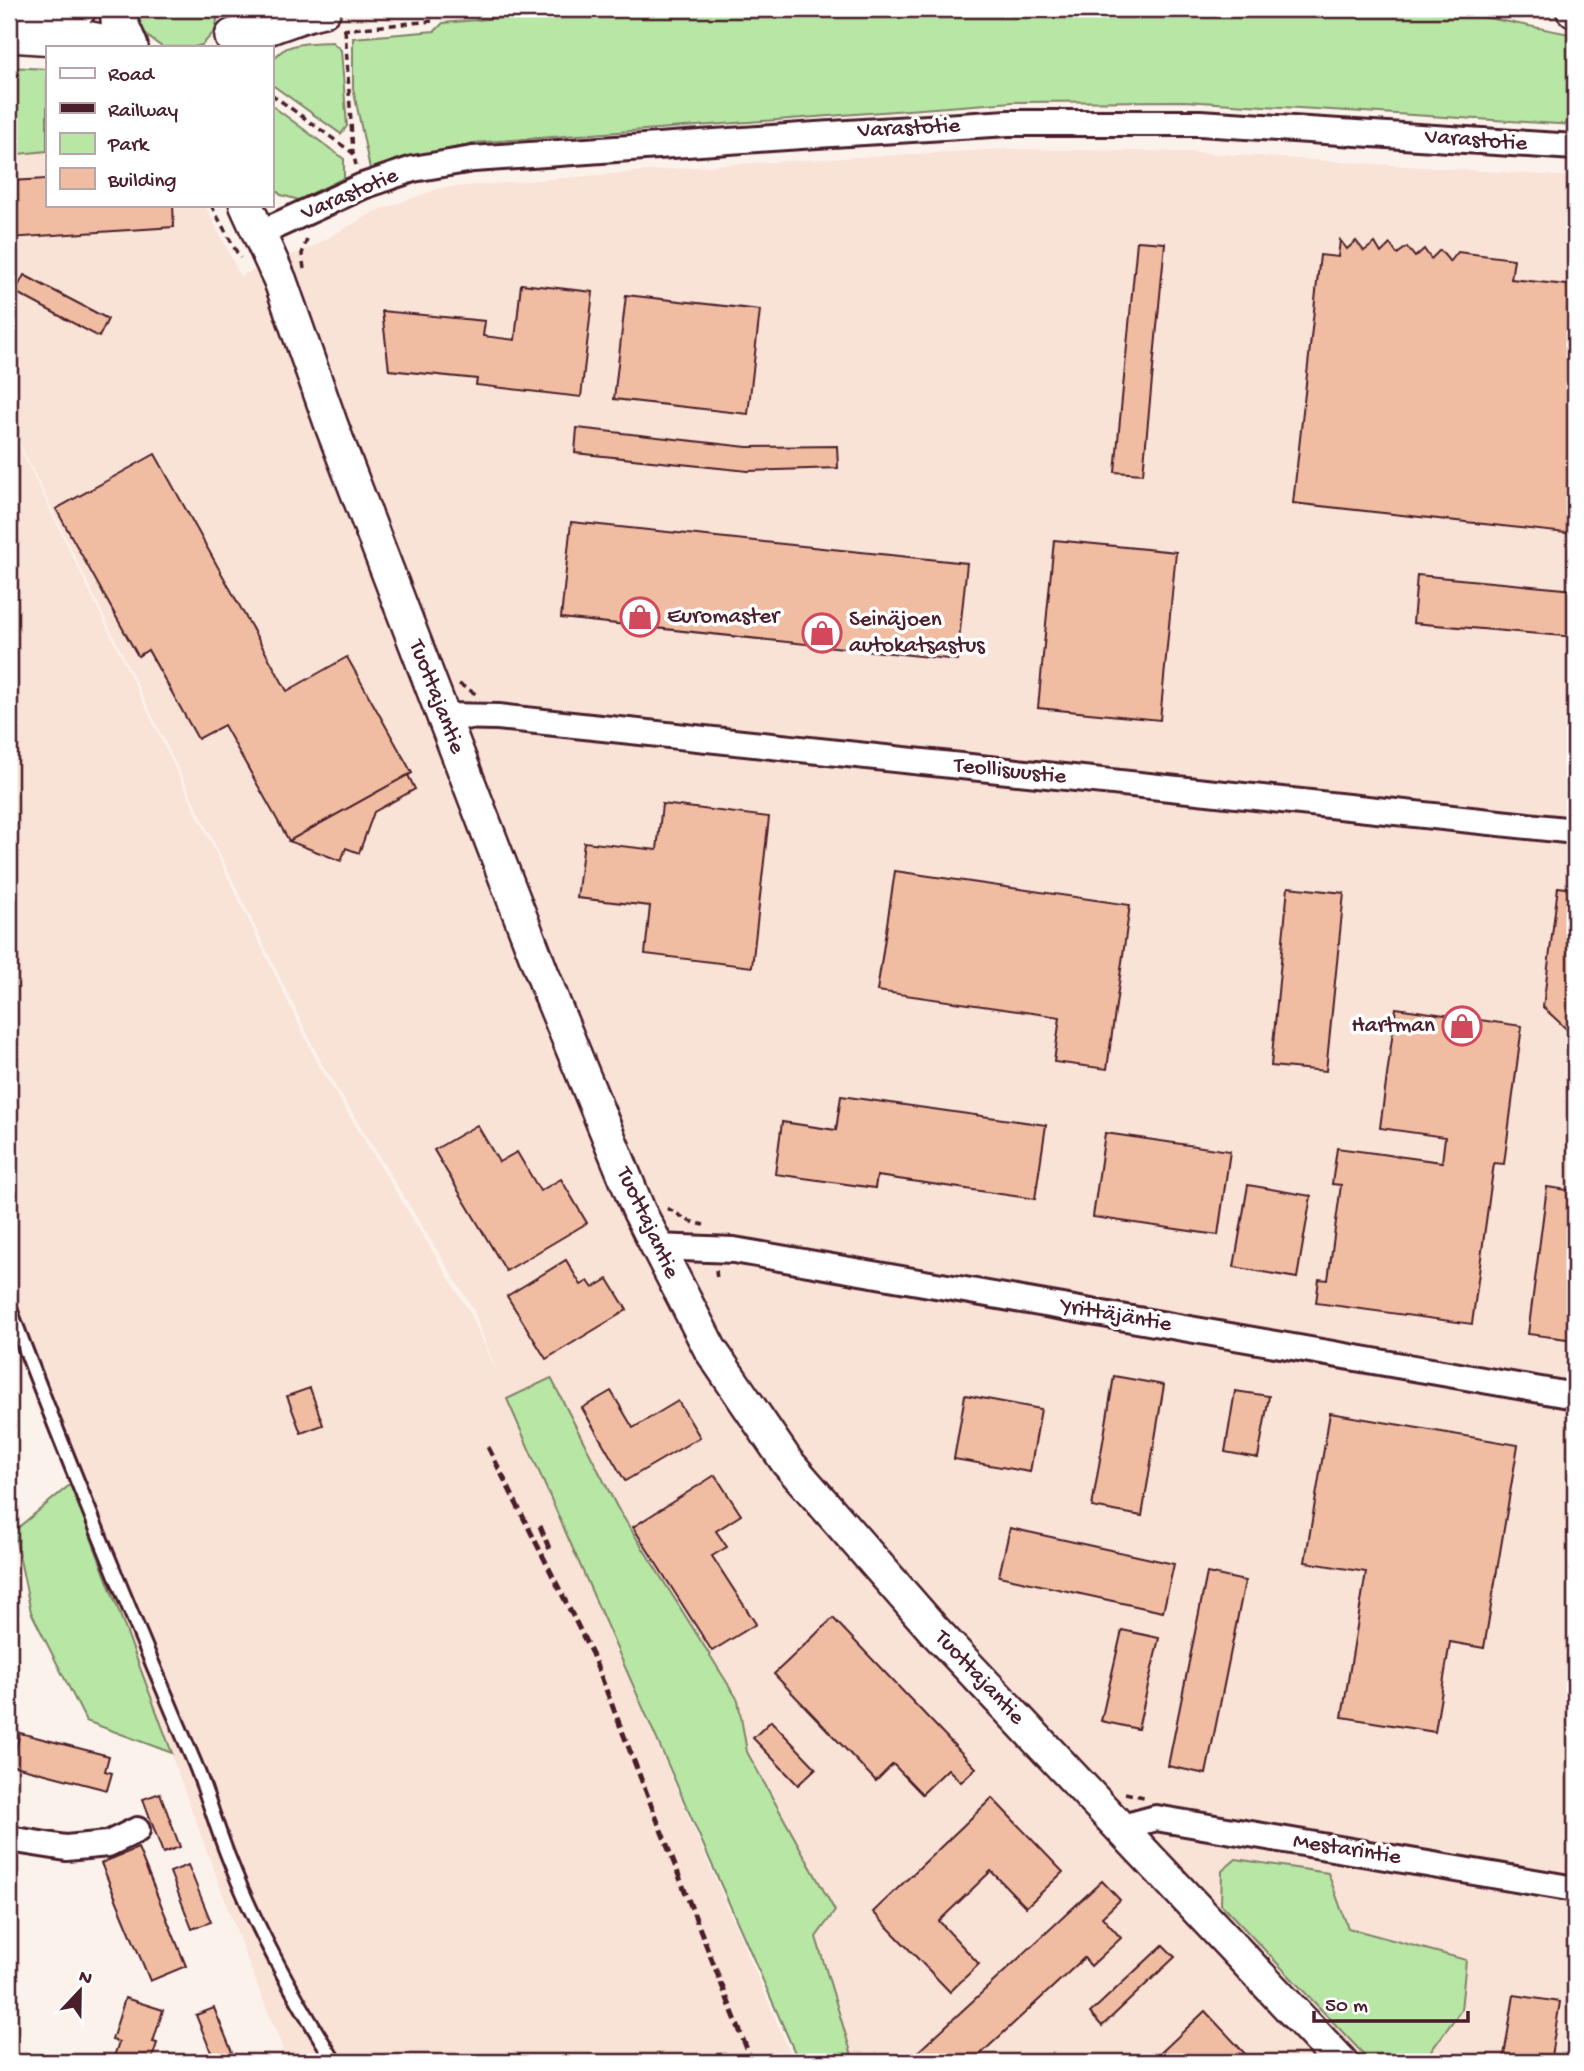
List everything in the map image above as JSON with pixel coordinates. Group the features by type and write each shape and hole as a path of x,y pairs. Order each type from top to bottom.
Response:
{"main road":[{"path":"10,34 78,9"},
{"path":"119,9 119,22 129,46"},
{"path":"233,31 254,33 299,13 334,19"},
{"path":"10,34 108,42 125,46"}],"street":[{"name":"Varastotie","path":"249,246 363,186 425,167 473,159 1007,124 1200,123 1575,147"},
{"name":"Tuottajantie","path":"246,206 249,246 280,280 332,428 554,1004 656,1247 710,1349 787,1462 933,1629 1341,2062"},
{"name":"Teollisuustie","path":"444,716 498,718 1575,831"},
{"name":"Yrittäjäntie","path":"656,1247 734,1250 1575,1395"},
{"name":"Mestarintie","path":"1119,1828 1156,1818 1575,1889"},
{"path":"9,1839 66,1848 108,1844 137,1830"}],"lane":[{"path":"9,1306 73,1476 194,1761 228,1857 268,1950 335,2062"}],"path":[{"path":"353,153 334,19 432,21"},
{"path":"212,206 249,246"},
{"path":"1092,1799 1107,1785 1125,1793 1146,1797"}],"shaded area":[{"path":"1006,149 1190,152 1575,177 1575,2062 799,2062 578,1560 794,2062 288,2062 245,1954 9,1316 9,425 319,1066 469,1311 498,1375 472,1307 322,1064 9,421 9,155 46,151 46,206 205,206 240,276 312,247 374,212 441,188 720,165"}],"green space":[{"path":"140,9 219,9 215,31 198,46 161,46 147,36 140,22"},
{"path":"600,9 1393,9 1463,13 1575,35 1575,125 1184,101 1013,102 473,143 370,169 353,88 353,38 435,31 443,23"},
{"path":"332,42 341,50 347,126 341,134 273,85 273,62 278,54 291,46"},
{"path":"9,67 46,69 46,151 9,155"},
{"path":"273,106 344,159 344,178 299,200 281,195 273,188"},
{"path":"551,1378 617,1507 738,1700 747,1752 835,1911 816,1937 854,2062 799,2062 507,1399"},
{"path":"71,1484 172,1753 86,1721 31,1612 14,1531"},
{"path":"1236,1859 1328,1873 1348,1928 1466,1960 1461,2010 1423,2062 1371,2062 1221,1904 1222,1871"}],"building":[{"path":"46,179 46,206 173,206 174,227 9,238 9,181"},
{"path":"1340,240 1347,249 1356,241 1364,251 1375,243 1381,253 1390,244 1397,254 1407,247 1415,257 1424,249 1431,259 1440,250 1450,262 1458,252 1514,259 1511,279 1575,286 1575,534 1293,503 1320,255 1338,257"},
{"path":"1137,241 1165,243 1143,474 1115,472"},
{"path":"24,275 108,319 99,337 15,292"},
{"path":"521,284 593,292 581,397 476,385 477,379 389,370 382,311 485,321 483,336 515,340"},
{"path":"626,295 760,310 748,414 614,399"},
{"path":"577,428 747,447 837,446 838,468 748,471 575,453"},
{"path":"155,454 287,691 347,657 412,773 289,841 224,725 198,739 148,650 138,656 56,509"},
{"path":"571,522 967,563 957,660 561,618"},
{"path":"1054,540 1176,552 1160,720 1038,708"},
{"path":"1417,575 1575,590 1575,637 1413,623"},
{"path":"408,775 415,789 374,812 359,853 346,848 341,861 289,841"},
{"path":"662,804 769,817 752,967 645,954 650,906 577,898 584,842 657,850"},
{"path":"895,871 1130,905 1107,1069 1054,1062 1060,1017 877,991"},
{"path":"1288,887 1344,893 1326,1071 1271,1066"},
{"path":"1558,887 1575,889 1575,1037 1543,1007"},
{"path":"1396,1008 1522,1026 1504,1164 1494,1163 1472,1324 1316,1303 1319,1279 1328,1280 1341,1185 1332,1184 1337,1148 1442,1162 1445,1137 1380,1128"},
{"path":"841,1096 1046,1125 1035,1199 877,1176 875,1188 775,1174 782,1122 836,1130"},
{"path":"477,1125 499,1162 517,1152 540,1191 561,1179 587,1223 506,1271 434,1150"},
{"path":"1105,1133 1230,1151 1218,1235 1093,1217"},
{"path":"1248,1185 1311,1196 1297,1278 1234,1267"},
{"path":"1547,1187 1575,1191 1575,1340 1528,1334"},
{"path":"566,1260 581,1285 588,1281 593,1288 608,1279 627,1310 546,1359 507,1296"},
{"path":"1114,1376 1164,1385 1142,1516 1092,1507"},
{"path":"310,1388 323,1425 301,1433 287,1396"},
{"path":"611,1391 633,1428 678,1401 700,1437 625,1481 582,1408"},
{"path":"1235,1391 1269,1396 1258,1458 1225,1452"},
{"path":"965,1395 1041,1409 1030,1472 954,1459"},
{"path":"1330,1413 1518,1445 1484,1648 1450,1642 1435,1732 1342,1717 1366,1572 1305,1562"},
{"path":"715,1475 741,1515 716,1531 727,1547 712,1556 756,1624 712,1651 633,1527"},
{"path":"1010,1528 1174,1564 1163,1612 999,1576"},
{"path":"1207,1573 1245,1581 1206,1774 1168,1766"},
{"path":"833,1618 976,1768 961,1782 948,1769 922,1794 893,1764 876,1781 774,1674"},
{"path":"1122,1630 1159,1638 1138,1729 1101,1721"},
{"path":"771,1721 816,1768 798,1785 753,1738"},
{"path":"20,1733 109,1756 105,1771 112,1773 107,1790 11,1765"},
{"path":"160,1793 180,1847 163,1853 143,1799"},
{"path":"992,1798 1063,1872 1026,1907 991,1871 939,1921 979,1964 950,1992 873,1912"},
{"path":"138,1848 186,1966 150,1981 101,1863"},
{"path":"188,1865 211,1922 192,1929 170,1872"},
{"path":"1102,1881 1120,1900 1102,1917 1121,1938 1091,1966 1084,1958 972,2062 907,2062"},
{"path":"1163,1945 1175,1957 1102,2026 1090,2013"},
{"path":"9,1975 17,1978 10,1998 9,1998"},
{"path":"1514,1995 1560,2002 1550,2062 1503,2062"},
{"path":"125,1998 163,2010 153,2042 157,2043 151,2062 112,2062 119,2042 112,2040"},
{"path":"214,2008 236,2062 215,2062 196,2015"},
{"path":"1205,2011 1249,2058 1245,2062 1151,2062"}],"railway":[{"path":"488,1447 592,1654 752,2062"},
{"path":"540,1526 551,1553"}],"place":[{"name":"Euromaster","path":"640,617"},
{"name":"Seinäjoen autokatsastus","path":"822,633"},
{"name":"Hartman","path":"1462,1026"}]}
